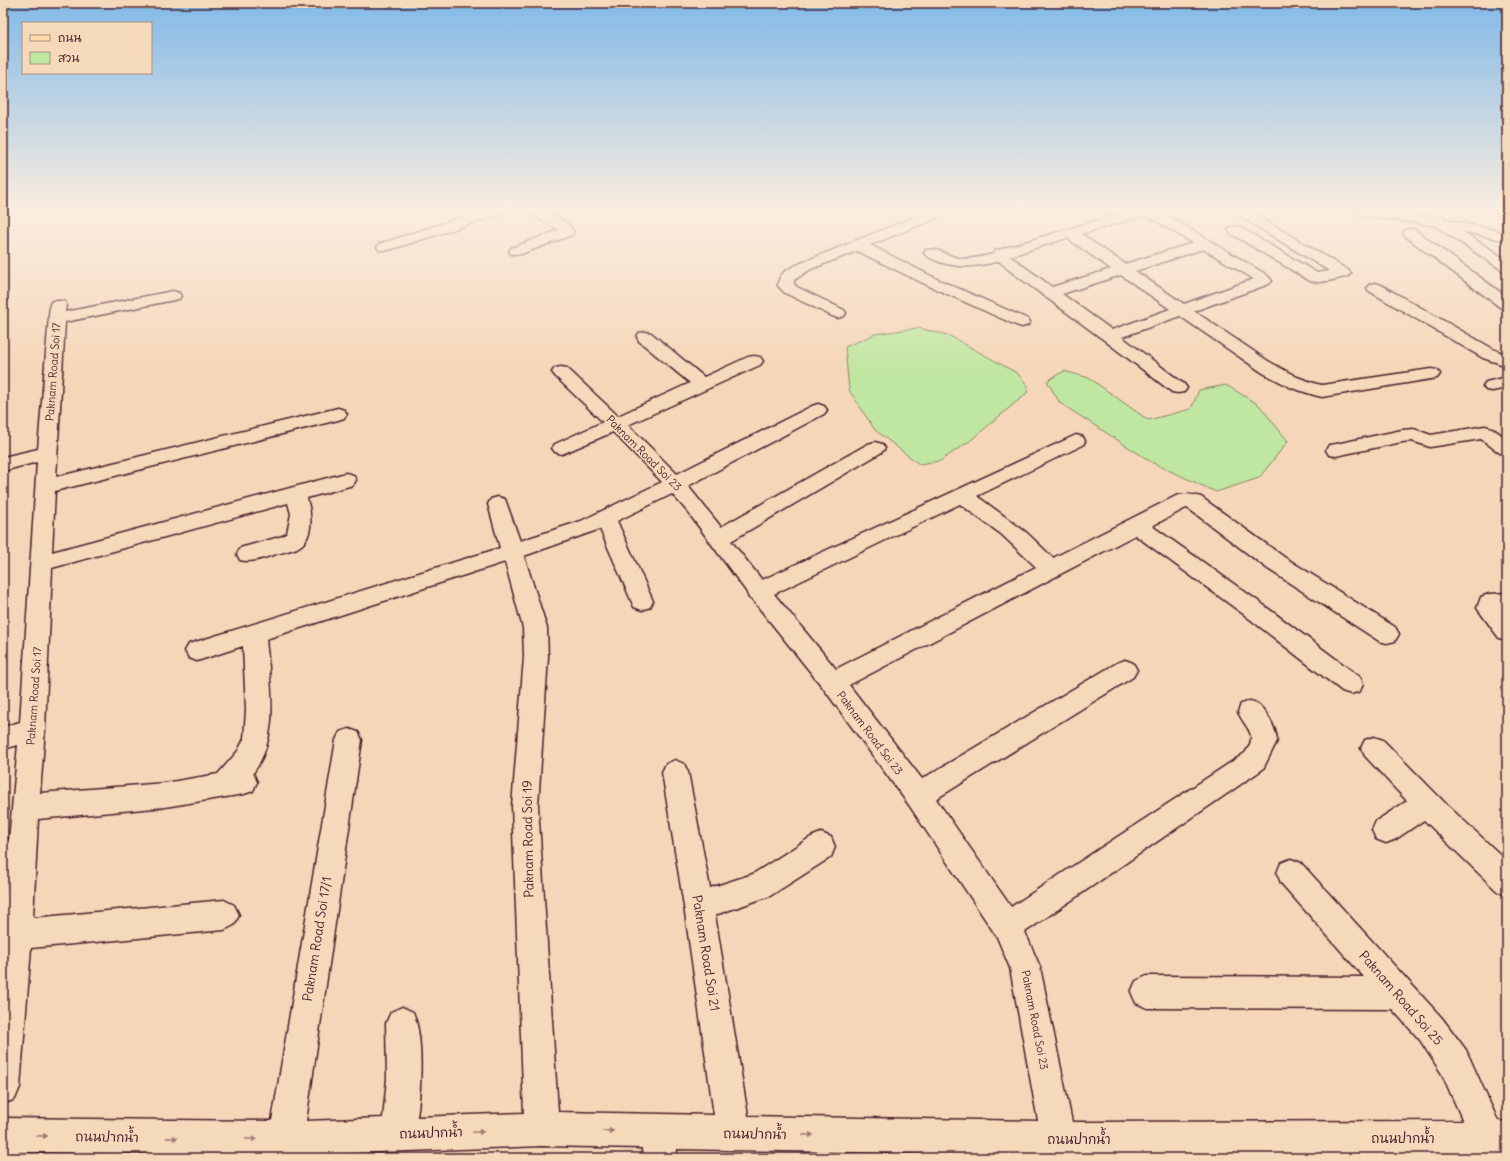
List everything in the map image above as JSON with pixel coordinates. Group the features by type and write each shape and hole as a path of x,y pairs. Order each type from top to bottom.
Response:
{"street":[{"path":"809,265 792,273 785,283 786,286 791,290 838,313"},
{"path":"898,265 1022,322"},
{"path":"1013,265 1178,388"},
{"path":"1116,265 1184,310 1262,365 1290,381 1307,388 1322,391 1431,374"},
{"path":"1050,293 1138,265"},
{"path":"1110,336 1264,281 1262,278 1240,265"},
{"path":"1293,265 1314,278 1343,273 1330,265"},
{"path":"1453,265 1507,305"},
{"path":"1375,288 1489,354 1507,361"},
{"name":"Paknam Road Soi 17","path":"3,1087 17,934 13,852 25,807 32,729 47,486 47,453 57,311 173,296"},
{"path":"645,338 702,384"},
{"path":"562,448 754,361"},
{"name":"Paknam Road Soi 23","path":"561,372 658,464 719,538 757,592 832,682 918,796 1006,927 1025,967 1060,1149"},
{"path":"197,651 573,532 606,518 675,484 818,410"},
{"path":"47,486 338,414"},
{"path":"1336,450 1402,436 1414,435 1430,441 1486,432 1507,449"},
{"path":"757,592 1076,440"},
{"path":"719,538 875,448"},
{"path":"3,464 47,453"},
{"path":"42,563 346,480"},
{"path":"248,554 290,542 297,537 301,514 296,494"},
{"path":"961,495 1014,533 1050,570"},
{"path":"832,682 1183,501 1194,502 1276,563 1387,634"},
{"name":"Paknam Road Soi 19","path":"498,504 535,628 536,657 525,806 542,1129"},
{"path":"606,518 642,601"},
{"path":"1136,525 1254,610 1350,684"},
{"path":"1507,602 1489,603 1488,608 1507,631"},
{"path":"25,807 165,795 235,783 255,745 258,724 258,684 254,633"},
{"path":"918,796 1125,670"},
{"path":"1006,927 1254,761 1265,746 1265,733 1250,712"},
{"path":"3,738 32,729"},
{"name":"Paknam Road Soi 17/1","path":"286,1138 349,740"},
{"path":"1374,748 1426,803 1507,881"},
{"name":"Paknam Road Soi 21","path":"675,772 699,906 734,1134"},
{"path":"1386,830 1426,803"},
{"path":"699,906 760,886 821,847"},
{"name":"Paknam Road Soi 25","path":"1291,873 1397,993 1431,1029 1454,1062 1497,1139"},
{"path":"17,934 224,915"},
{"path":"1147,992 1397,993"},
{"path":"397,1135 402,1117 404,1089 402,1022"},
{"name":"ถนนปากน้ำ","path":"3,1135 286,1138 542,1129 660,1145 734,1134 1060,1149 1497,1139"}],"green space":[{"path":"918,328 948,335 1017,373 1028,386 1027,393 971,440 940,461 919,464 875,430 849,390 845,347 875,334"},
{"path":"1064,371 1089,378 1148,420 1191,409 1199,390 1226,385 1259,405 1288,441 1259,478 1216,492 1153,463 1060,403 1047,381"}]}
